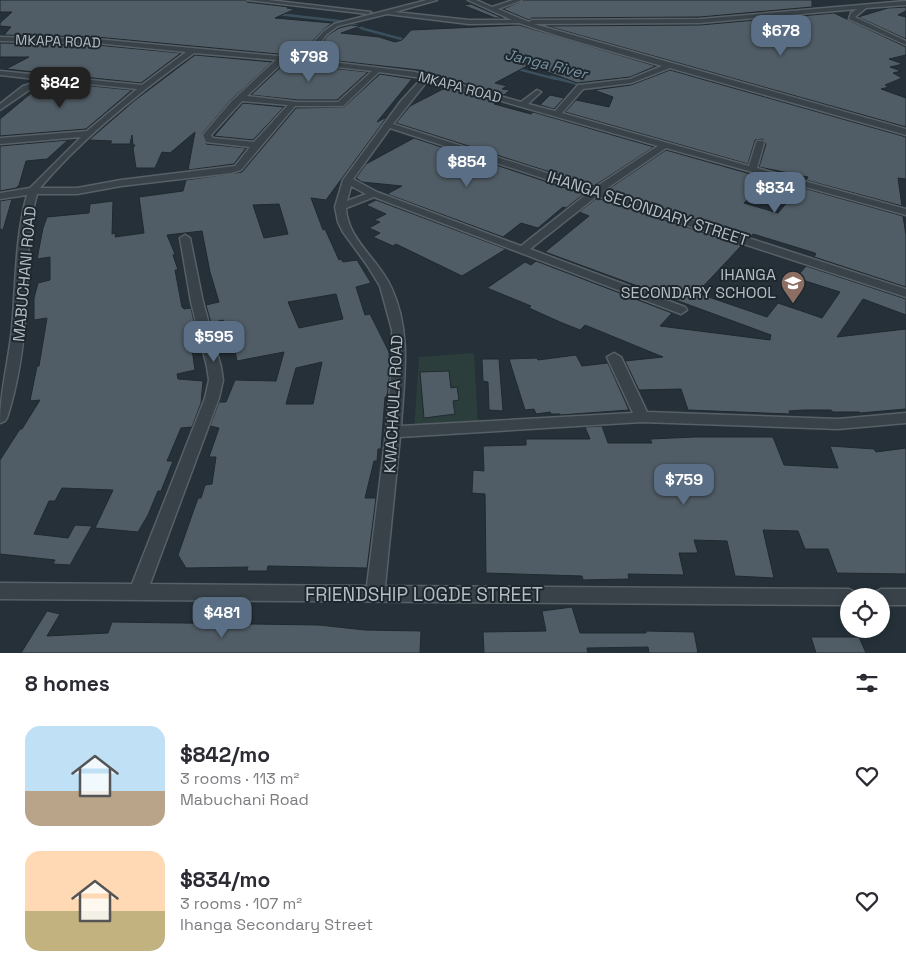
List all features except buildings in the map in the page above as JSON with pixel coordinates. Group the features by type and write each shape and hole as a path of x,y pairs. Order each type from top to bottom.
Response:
{"street":[{"path":"250,0 469,22 692,21 906,3"},
{"path":"302,61 325,33 336,24 434,0"},
{"path":"471,0 521,22 906,132"},
{"path":"492,9 519,0"},
{"path":"875,0 886,5"},
{"path":"838,10 853,14 863,8"},
{"path":"853,14 852,18 857,22 906,43"},
{"name":"MKAPA ROAD","path":"0,39 62,39 192,50 378,69 427,77 906,212"},
{"name":"MABUCHANI ROAD","path":"0,418 10,394 18,336 22,264 32,191 87,134 142,87 192,50"},
{"path":"256,145 214,141 207,138 211,130 241,98 282,59"},
{"path":"557,114 584,86 631,81 671,65"},
{"path":"241,98 295,104 340,104 378,69"},
{"path":"0,73 52,80 142,87"},
{"path":"374,194 340,207 342,194 348,180 404,103 427,77"},
{"path":"0,108 26,88 52,80"},
{"path":"522,104 537,92"},
{"path":"0,196 32,191 77,191 228,171 238,168 256,145 295,104"},
{"name":"IHANGA SECONDARY STREET","path":"389,125 906,292"},
{"path":"0,142 87,134"},
{"path":"752,170 760,143"},
{"path":"523,249 595,192 665,145"},
{"path":"348,180 374,194 681,310"},
{"name":"KWACHAULA ROAD","path":"340,207 341,218 345,228 384,284 397,322 399,338 394,432 375,593"},
{"path":"138,592 212,398 216,380 197,302 185,238"},
{"path":"614,357 642,417"},
{"path":"394,432 642,417 829,424 906,418"},
{"name":"FRIENDSHIP LOGDE STREET","path":"0,591 840,597"},
{"path":"890,597 906,597"}],"green space":[{"path":"474,353 478,426 414,429 419,357"}],"waterway":[{"name":"Janga River","path":"278,14 348,22 364,29 409,41"},
{"name":"Janga River","path":"514,68 556,79"},
{"name":"Janga River","path":"551,77 602,90"}],"place":[{"name":"IHANGA SECONDARY SCHOOL","path":"793,304"}]}
